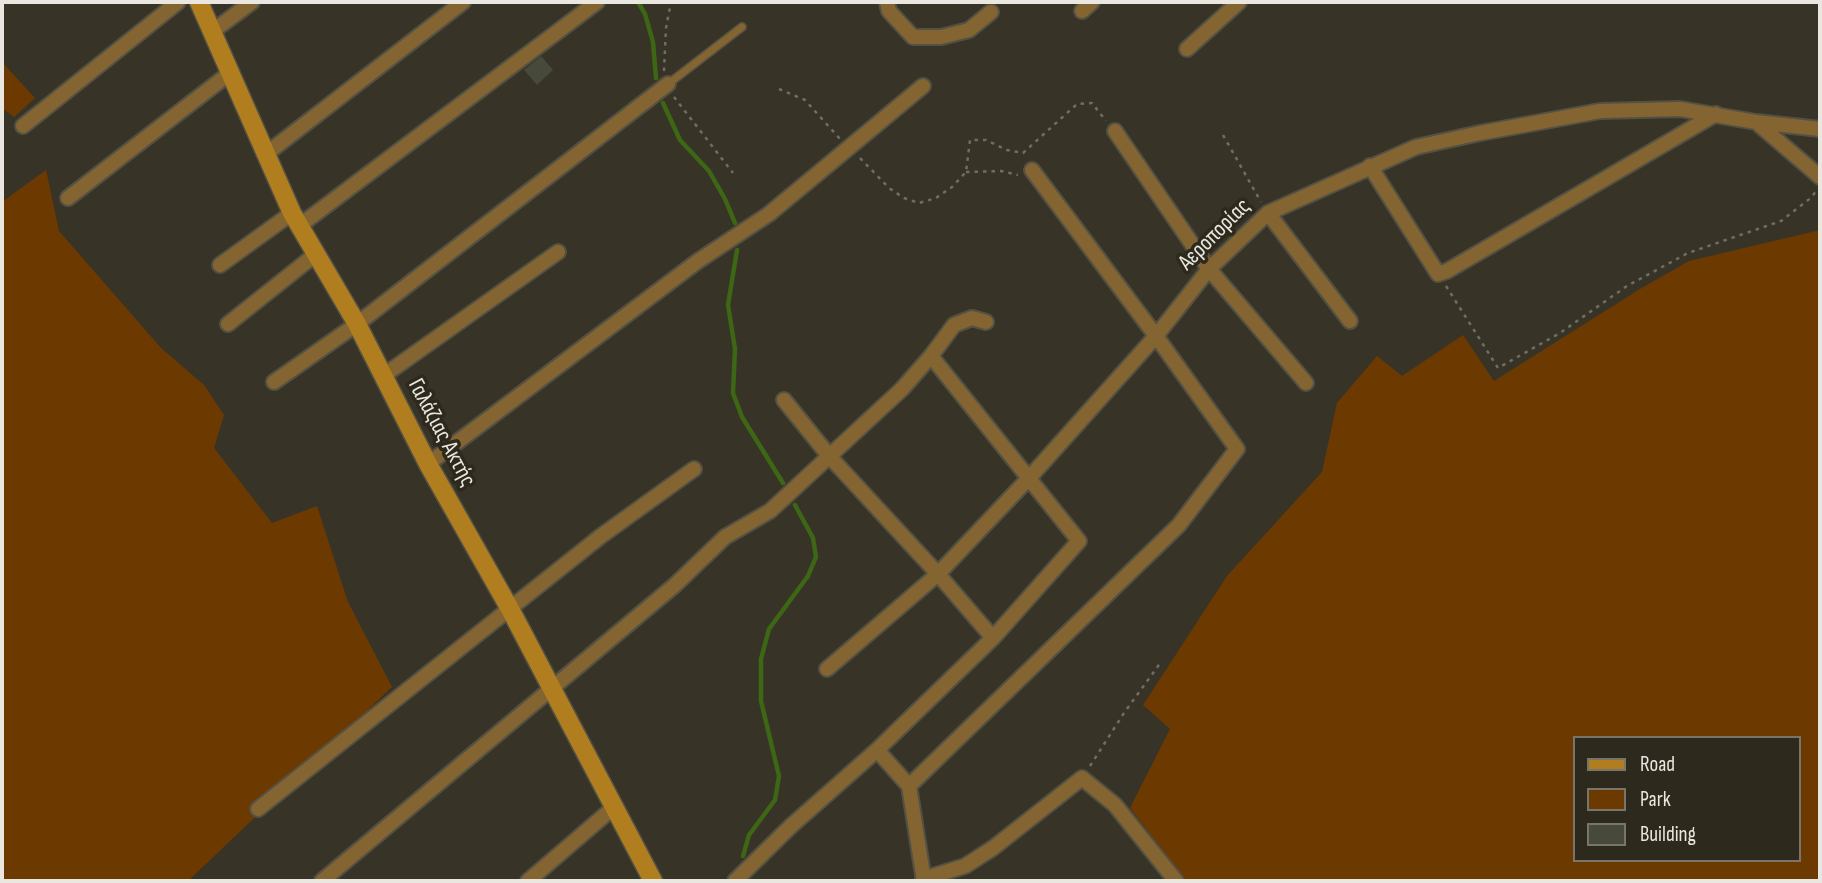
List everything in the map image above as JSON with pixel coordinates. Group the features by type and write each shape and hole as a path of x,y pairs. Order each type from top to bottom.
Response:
{"street":[{"path":"23,126 178,2"},
{"name":"Γαλάζιας Ακτής","path":"199,2 295,219 357,324 428,464 510,609 653,881"},
{"path":"213,31 252,2"},
{"path":"266,154 463,2"},
{"path":"220,265 295,219 597,2"},
{"path":"887,2 889,10 913,37 941,37 969,30 991,12"},
{"path":"1187,49 1238,2"},
{"path":"68,198 230,73"},
{"path":"274,382 357,324 668,84"},
{"path":"428,464 698,261 769,214 923,86"},
{"name":"Αεροπορίας","path":"827,669 938,574 1030,477 1156,336 1209,268 1268,213 1416,148 1480,132 1600,111 1670,109 1820,129"},
{"path":"1370,166 1438,274 1716,114"},
{"path":"1756,122 1820,177"},
{"path":"1115,131 1209,268 1307,383"},
{"path":"909,786 1180,525 1237,449 1032,170"},
{"path":"1268,213 1350,321"},
{"path":"383,376 558,252"},
{"path":"228,324 316,254"},
{"path":"322,881 552,690 675,585 725,537 769,511 902,389 954,325 972,318 986,322"},
{"path":"735,881 993,638 1079,541 930,356"},
{"path":"784,400 830,457 993,638"},
{"path":"258,809 601,536 694,469"},
{"path":"877,750 909,786 923,880 965,866 993,848 1082,778 1115,805 1176,881"},
{"path":"528,881 613,808"}],"lane":[{"path":"668,84 742,27"}],"path":[{"path":"671,2 666,27 664,77 677,103 733,173"},
{"path":"779,89 805,100 889,188 904,198 919,203 936,198 952,187 966,172 970,139 986,140 1007,150 1023,153 1077,104 1091,103 1115,131"},
{"path":"1223,135 1268,213"},
{"path":"966,172 1000,171 1016,174 1044,186"},
{"path":"1438,274 1498,368 1560,333 1627,286 1688,253 1782,221 1812,197 1820,184"},
{"path":"1082,778 1161,662"}],"green space":[{"path":"2,62 35,98 14,117 2,108"},
{"path":"46,170 59,231 161,348 204,385 224,415 214,448 272,523 317,506 348,602 392,687 188,881 2,881 2,202"},
{"path":"1820,230 1820,881 1186,881 1130,808 1170,729 1143,705 1227,576 1322,472 1337,403 1377,356 1402,376 1463,335 1494,381 1689,261"}],"building":[{"path":"541,56 553,70 537,85 524,70"}],"waterway":[{"path":"638,2 645,14 653,42 656,78"},
{"path":"663,103 680,140 709,171 735,223"},
{"path":"737,250 728,305 735,349 733,393 742,417 783,483"},
{"path":"743,856 749,835 775,800 779,776 761,701 761,659 769,629 808,576 816,557 813,538 795,505"}]}
